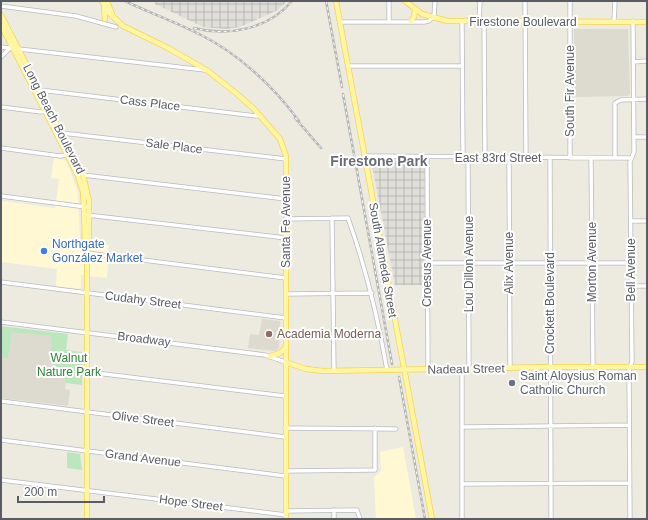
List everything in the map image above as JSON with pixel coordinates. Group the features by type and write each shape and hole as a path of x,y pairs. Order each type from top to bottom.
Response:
{"main road":[{"name":"South Alameda Street","path":"336,1 432,519"},
{"name":"Firestone Boulevard","path":"405,1 415,10 432,18 462,22 647,22"},
{"path":"104,2 105,19"},
{"name":"Santa Fe Avenue","path":"104,2 112,14 128,28 168,48 208,71 237,94 259,115 280,139 286,152 286,515"},
{"path":"411,21 414,18 415,10"},
{"name":"Long Beach Boulevard","path":"1,15 40,90 82,187 87,207"},
{"name":"Long Beach Boulevard","path":"1,24 62,133 83,175 88,192 87,519"},
{"path":"270,356 280,353 286,347"},
{"name":"Nadeau Street","path":"285,362 306,369 334,371 551,366 647,367"}],"street":[{"path":"389,1 389,21"},
{"path":"340,22 424,22 432,18 435,12 435,1"},
{"path":"480,1 482,22 485,158"},
{"path":"525,1 526,158"},
{"name":"South Fir Avenue","path":"570,1 570,158"},
{"path":"614,22 615,1"},
{"path":"1,6 65,14 116,26"},
{"path":"98,21 105,19 112,14"},
{"path":"462,22 463,158"},
{"name":"Bell Avenue","path":"630,519 629,424 630,367 632,361 631,158 634,152 633,22"},
{"path":"1,47 13,47 208,71"},
{"path":"1,57 6,50 13,47"},
{"path":"634,62 647,61"},
{"path":"348,66 462,66"},
{"name":"Cass Place","path":"40,90 232,114 259,115"},
{"path":"615,158 615,106 617,101 647,99"},
{"path":"1,107 41,112 48,110"},
{"name":"Sale Place","path":"62,133 286,160"},
{"path":"634,137 647,137"},
{"path":"1,148 68,155"},
{"name":"East 83rd Street","path":"364,156 427,158 631,158"},
{"name":"Croesus Avenue","path":"427,158 428,369"},
{"name":"Lou Dillon Avenue","path":"468,158 469,369"},
{"name":"Alix Avenue","path":"509,158 510,368"},
{"name":"Crockett Boulevard","path":"550,158 551,519"},
{"name":"Morton Avenue","path":"591,158 593,367"},
{"path":"83,175 98,175 286,199"},
{"path":"1,196 87,207"},
{"path":"87,215 286,238"},
{"path":"286,219 332,218 334,371"},
{"name":"South Alameda Street","path":"332,218 348,218 363,259 372,293 387,370"},
{"path":"631,221 647,221"},
{"path":"87,252 286,278"},
{"path":"427,263 631,263"},
{"name":"Cudahy Street","path":"1,282 286,318"},
{"path":"631,286 647,286"},
{"path":"286,294 372,293"},
{"name":"Broadway","path":"1,322 270,356 285,362"},
{"path":"462,369 462,519"},
{"path":"88,372 285,396"},
{"name":"Olive Street","path":"1,401 286,437"},
{"path":"462,426 629,424"},
{"path":"286,428 396,428"},
{"path":"286,471 375,470 375,428"},
{"name":"Grand Avenue","path":"1,440 285,476"},
{"name":"Hope Street","path":"1,480 286,515 334,510 357,510 360,519"},
{"path":"462,484 629,483"},
{"path":"334,510 334,519"}],"shaded area":[{"path":"156,1 287,1 278,10 240,27 226,29 203,27 155,4"},
{"path":"574,29 628,29 630,94 628,96 575,97"},
{"path":"54,158 66,160 78,191 80,241 109,245 107,278 81,275 81,289 56,286 57,269 1,262 1,201 55,208 59,179 51,178"},
{"path":"371,160 423,161 425,163 424,285 395,285"},
{"name":"Academia Moderna","path":"262,319 280,321 279,348 276,351 248,348 250,334 259,335"},
{"path":"12,331 53,336 50,359 66,383 65,389 70,390 68,406 1,398 1,358 8,358"},
{"path":"403,447 416,519 376,519 374,477 381,471 380,452"}],"green space":[{"name":"Walnut Nature Park","path":"1,326 68,334 66,350 82,352 82,385 66,383 50,359 52,336 12,332 8,358 1,358"},
{"path":"67,452 80,454 82,470 67,468"}],"railway":[{"path":"125,1 192,30 229,52 255,72 289,108 299,121"},
{"path":"194,28 220,32 247,28 272,18 283,11 292,1"},
{"path":"326,1 342,87"},
{"path":"343,94 392,364"},
{"path":"295,118 321,148"},
{"path":"399,377 425,519"}],"place":[{"name":"Northgate González Market","path":"44,251"},
{"name":"Academia Moderna","path":"269,334"},
{"name":"Saint Aloysius Roman Catholic Church","path":"512,383"}],"district":[{"name":"Firestone Park","path":"379,161"}]}
